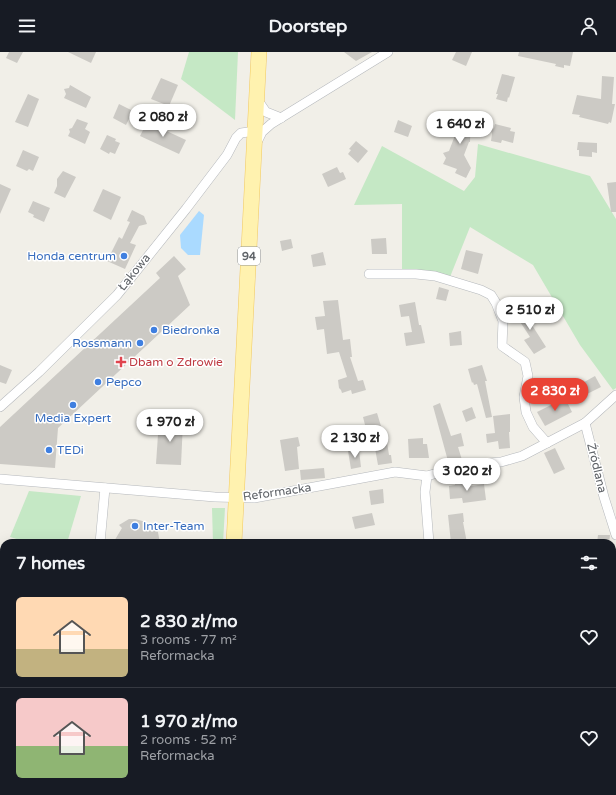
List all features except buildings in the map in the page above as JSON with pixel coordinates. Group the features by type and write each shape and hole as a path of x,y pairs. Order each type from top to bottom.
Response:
{"main road":[{"name":"94","path":"234,539 259,52"}],"street":[{"path":"255,138 271,124 388,52"},
{"path":"257,99 266,112 281,118"},
{"name":"Łąkowa","path":"0,407 45,367 117,295 227,156 236,138 241,133 255,138"},
{"path":"369,274 416,274 435,276 481,290 491,295 503,321 502,346 525,362 528,376 524,397 526,412 533,428 547,443"},
{"name":"Reformacka","path":"0,479 237,498 254,498 395,472 427,476 465,465 501,462 522,456 585,423 616,395"},
{"name":"Źródlana","path":"585,423 604,497 616,535"},
{"path":"427,476 425,492 429,539"},
{"path":"100,539 105,488"}],"green space":[{"path":"189,52 238,52 235,120 181,79"},
{"path":"478,144 590,176 616,219 616,388 613,390 580,345 533,265 470,227 450,277 426,271 402,269 402,204 354,205 382,146 464,191 475,177"},
{"path":"29,491 81,496 68,539 17,539 10,537"},
{"path":"212,508 225,508 223,539 213,539"}],"water":[{"path":"199,211 204,215 200,255 188,255 181,248 180,235"}],"place":[{"name":"Honda centrum","path":"124,256"},
{"name":"Biedronka","path":"154,330"},
{"name":"Rossmann","path":"140,343"},
{"name":"Dbam o Zdrowie","path":"121,362"},
{"name":"Pepco","path":"98,382"},
{"name":"Media Expert","path":"73,405"},
{"name":"TEDi","path":"49,450"},
{"name":"Inter-Team","path":"135,526"}]}
